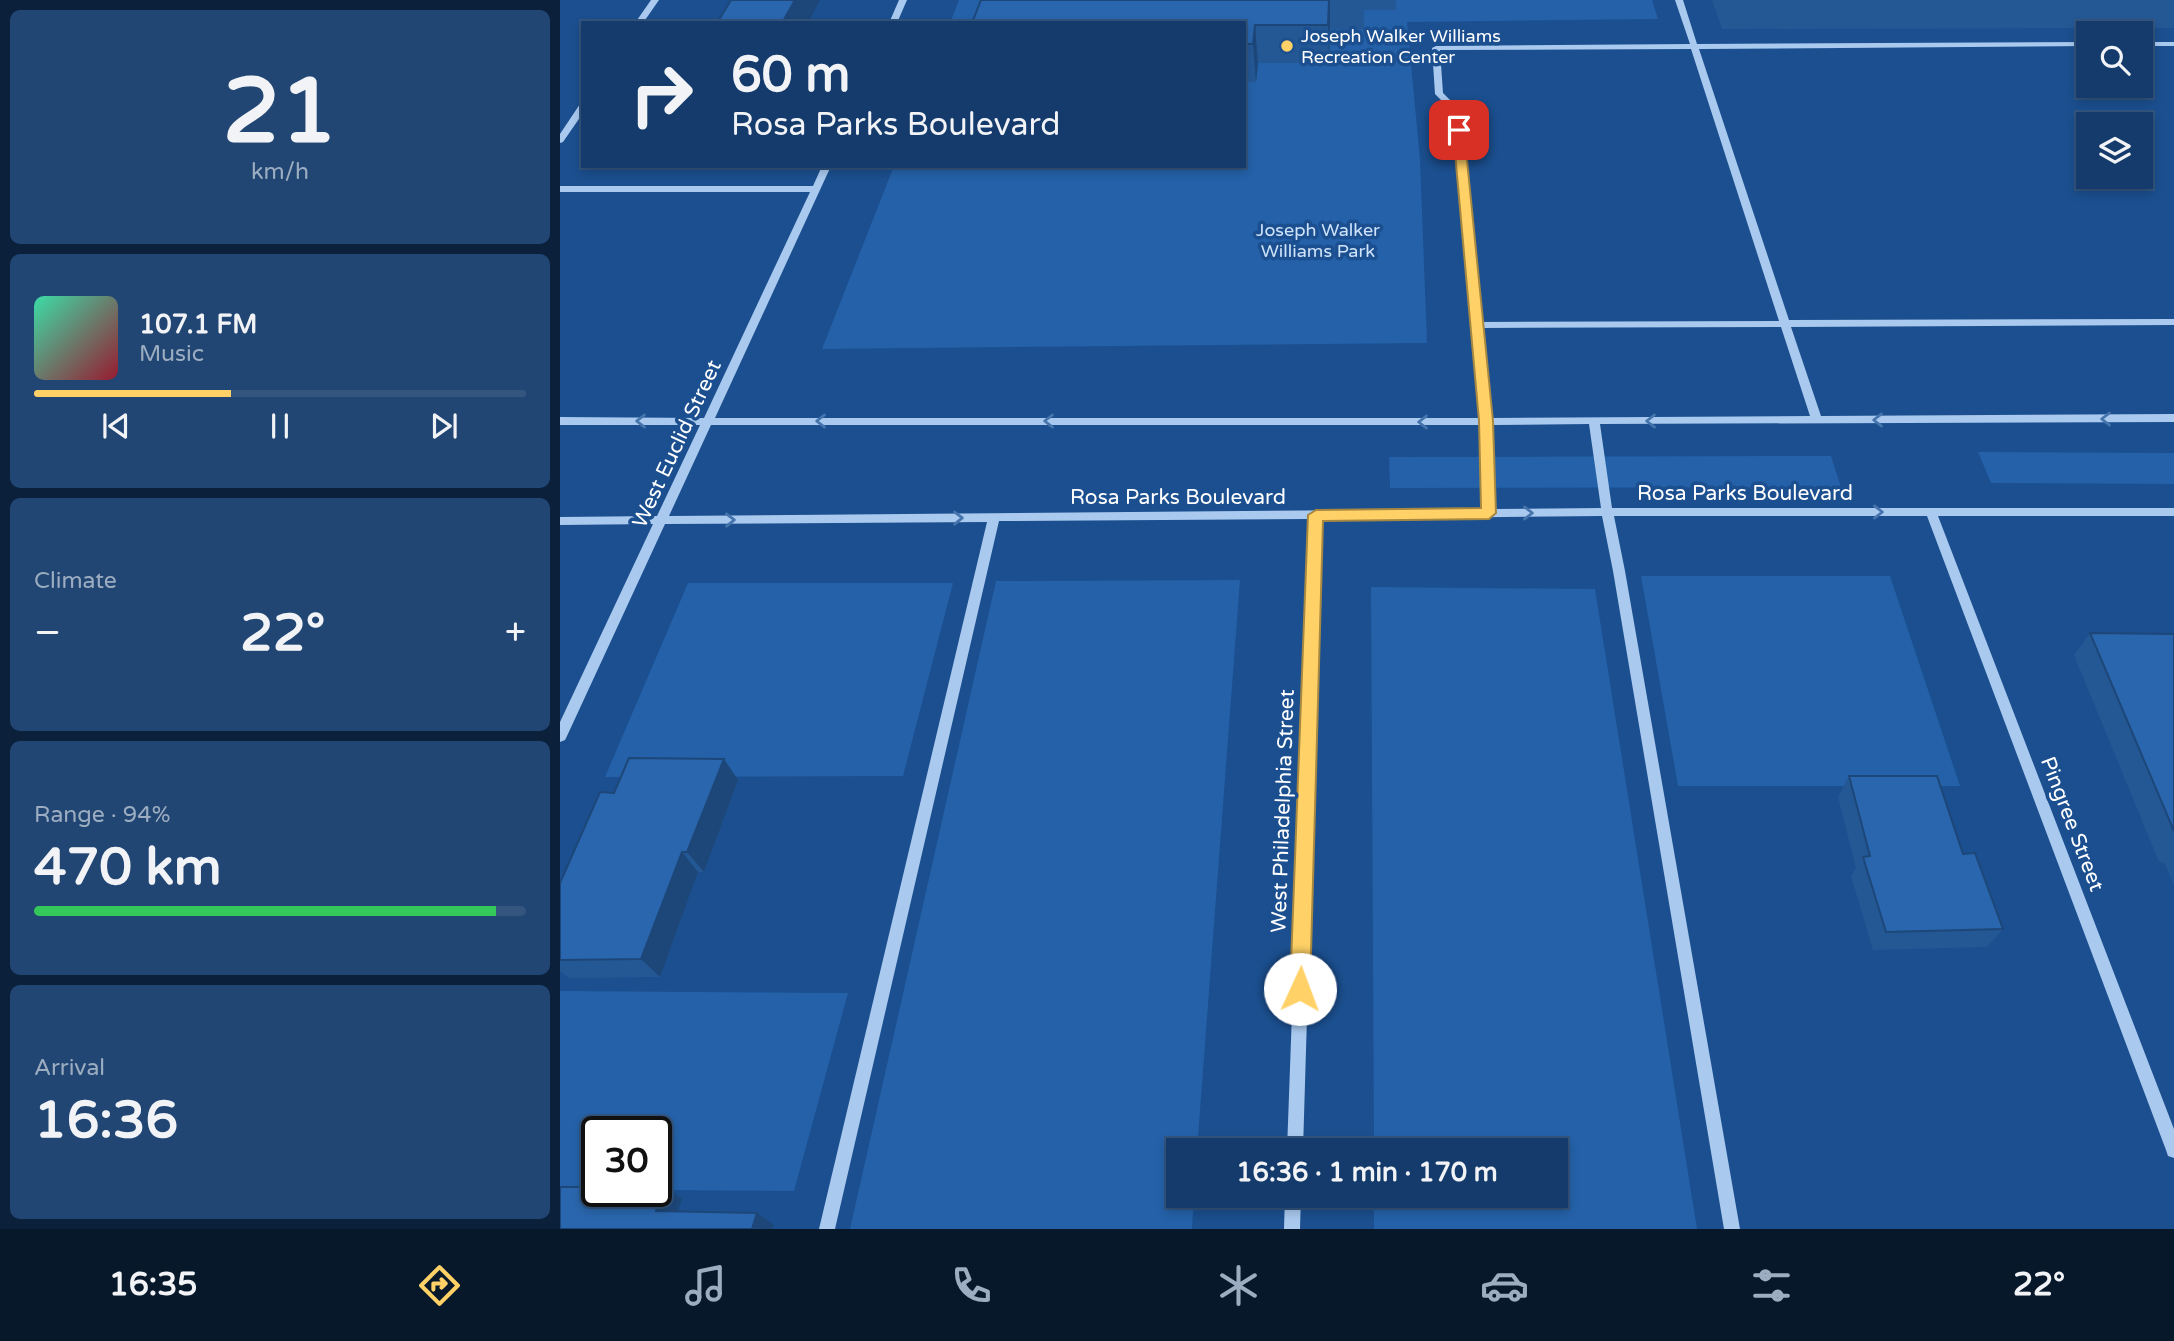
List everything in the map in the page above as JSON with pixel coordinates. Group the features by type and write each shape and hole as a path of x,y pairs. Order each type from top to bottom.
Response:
{"street":[{"path":"640,21 655,0"},
{"path":"894,21 904,0"},
{"path":"1679,0 1817,420"},
{"path":"1489,513 1486,421 1457,111 1439,94 1436,48 2076,44"},
{"path":"2153,44 2174,44"},
{"path":"560,140 581,109"},
{"name":"West Euclid Street","path":"560,736 826,168"},
{"path":"1477,325 2174,322"},
{"path":"560,421 2174,418"},
{"path":"1594,421 1607,512"},
{"name":"Rosa Parks Boulevard","path":"560,521 1607,512 2174,512"},
{"name":"Pingree Street","path":"1931,512 2174,1150"},
{"name":"West Philadelphia Street","path":"1295,1138 1316,515"},
{"path":"827,1229 995,518"},
{"path":"1292,1229 1293,1208"}],"lane":[{"path":"560,189 816,189"},
{"path":"1607,512 1732,1229"}],"green space":[{"name":"Joseph Walker Williams Park","path":"959,0 1652,0 1658,19 1407,22 1420,159 1427,343 822,349 893,168 1246,168 1246,21 951,21"},
{"path":"1978,452 2174,453 2174,484 1991,483"},
{"path":"1831,456 1841,487 1390,488 1389,457"},
{"path":"1641,576 1890,576 1960,786 1678,786"},
{"path":"1240,580 1198,1138 1166,1138 1166,1208 1193,1208 1192,1229 850,1229 996,581"},
{"path":"688,583 953,583 903,776 605,777"},
{"path":"1371,587 1595,589 1697,1229 1374,1229 1374,1208 1568,1208 1568,1138 1374,1138"},
{"path":"560,991 848,993 794,1191 672,1190 672,1116 581,1116 581,1190 560,1190"}],"building":[{"path":"731,0 795,0 783,21 718,21"},
{"path":"981,0 1329,0 1328,25 1255,25 1253,44 1246,44 1246,21 973,21"},
{"path":"2090,633 2174,634 2174,831"},
{"path":"629,758 724,759 687,852 682,852 641,959 560,960 560,883 600,792 614,793"},
{"path":"1849,776 1937,776 1963,854 1975,853 2003,929 1886,932 1863,857 1870,856"},
{"path":"560,1187 581,1187 581,1207 657,1207 656,1211 757,1213 752,1229 560,1229"}],"place":[{"name":"Joseph Walker Williams Recreation Center","path":"1287,46"}],"route":[{"path":"1300,989 1316,515 1489,513 1486,421 1459,130"}]}
